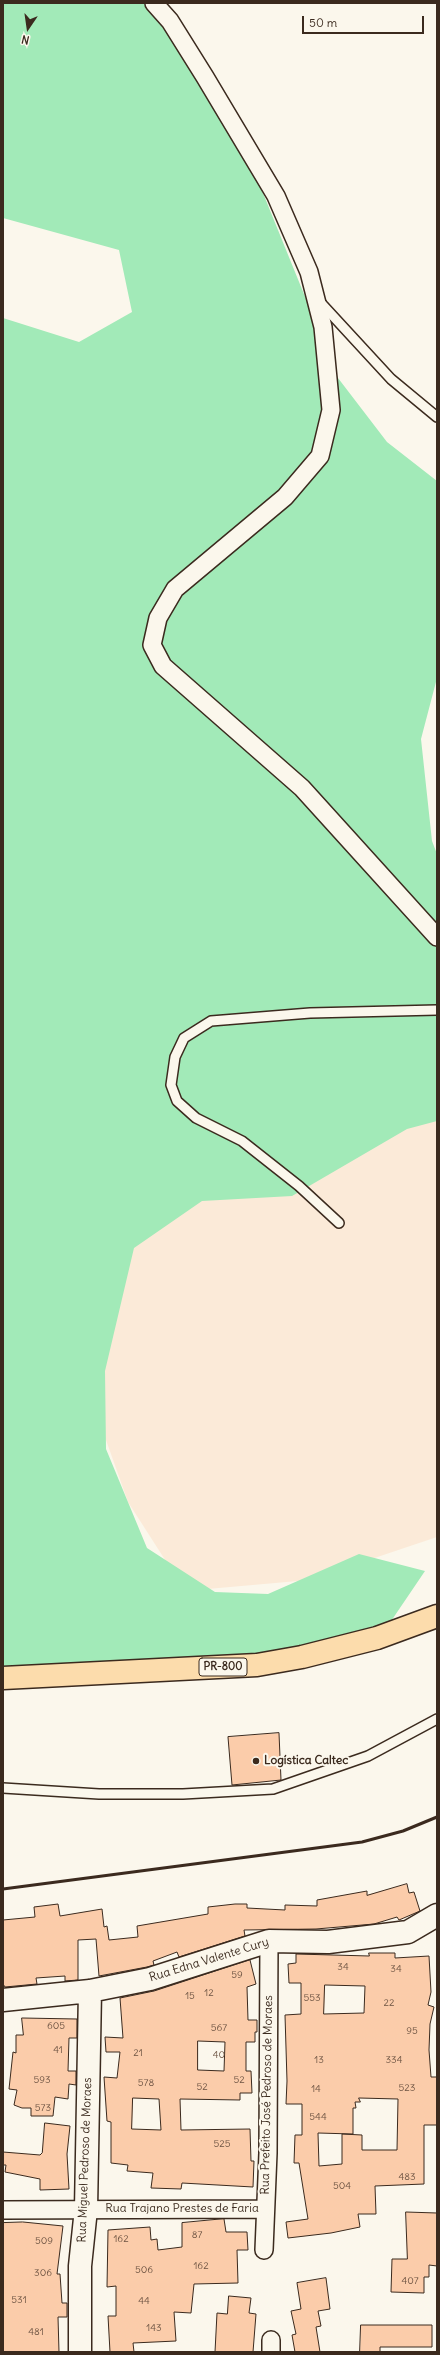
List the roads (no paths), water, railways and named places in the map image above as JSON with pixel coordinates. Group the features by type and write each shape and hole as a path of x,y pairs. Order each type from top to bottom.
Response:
{"main road":[{"name":"PR-800","path":"3,1678 257,1665 302,1657 377,1638 437,1616"}],"street":[{"path":"154,3 170,21 276,196 309,272 323,327 331,410 320,456 285,497 175,589 158,618 152,645 163,666 302,788 437,937"},
{"name":"Rua Edna Valente Cury","path":"3,2000 90,1991 150,1979 269,1941 328,1942 408,1932 437,1916"},
{"name":"Rua Prefeito José Pedroso de Moraes","path":"264,2250 268,2153 269,1941"},
{"name":"Rua Miguel Pedroso de Moraes","path":"80,2352 80,2266 86,2209 90,1991"},
{"name":"Rua Trajano Prestes de Faria","path":"3,2210 265,2209"}],"lane":[{"path":"315,296 391,379 437,417"},
{"path":"339,1223 299,1186 242,1142 196,1118 177,1101 171,1085 174,1057 184,1038 211,1021 310,1013 437,1010"},
{"path":"3,1788 99,1794 175,1794 273,1789 368,1756 437,1719"}],"railway":[{"path":"3,1889 362,1842 403,1831 437,1817"}],"place":[{"name":"Logística Caltec","path":"256,1761"}]}
